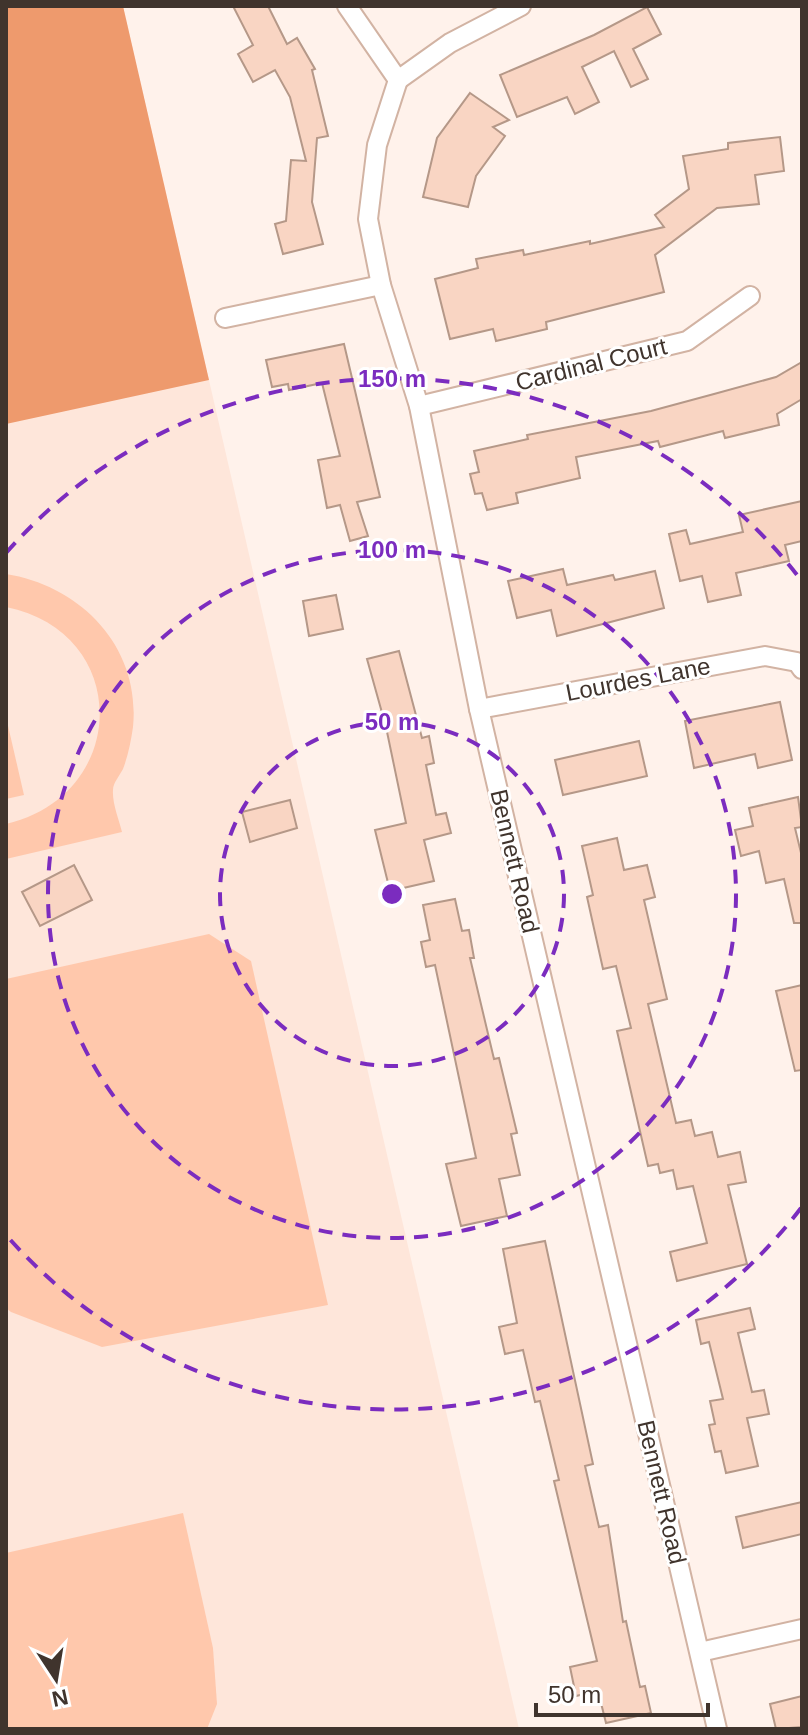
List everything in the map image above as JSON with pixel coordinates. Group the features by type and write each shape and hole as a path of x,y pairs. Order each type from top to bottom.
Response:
{"street":[{"path":"347,6 398,80 450,43 521,6"},
{"name":"Bennett Road","path":"398,80 377,145 368,219 381,285 419,406 479,709 717,1729"},
{"path":"225,318 381,285"},
{"name":"Cardinal Court","path":"419,406 687,341 750,296"},
{"name":"Lourdes Lane","path":"479,709 765,656 800,666"},
{"path":"700,1652 802,1629"}],"shaded area":[{"path":"6,6 123,6 519,1729 6,1729"},
{"path":"6,6 123,6 209,380 6,424"},
{"path":"6,574 59,592 101,625 127,671 133,698 133,727 125,764 113,790 122,832 6,859 6,824 47,807 76,781 94,749 100,714 94,679 77,647 47,622 6,607"},
{"path":"6,717 24,795 6,799"},
{"path":"209,934 251,961 328,1305 102,1347 11,1312 6,1308 6,979"},
{"path":"183,1513 213,1648 217,1704 207,1729 6,1729 6,1553"}],"building":[{"path":"233,6 268,6 287,44 297,38 315,69 312,70 328,136 317,138 312,202 323,244 283,254 275,224 286,221 291,160 306,161 290,97 275,70 253,82 238,54 253,45"},
{"path":"647,7 661,34 633,49 648,79 631,87 614,51 582,67 599,102 575,114 567,97 517,117 500,75 594,35"},
{"path":"470,93 509,120 493,127 505,136 476,176 468,207 423,197 437,138"},
{"path":"780,137 784,171 755,175 759,204 717,208 655,255 664,292 546,322 547,329 496,341 493,329 450,339 435,279 478,268 476,259 523,250 524,255 590,241 590,244 664,227 655,215 689,189 683,156 728,149 728,143"},
{"path":"344,344 380,497 357,502 368,536 350,541 340,505 327,508 318,460 340,456 322,383 289,390 288,384 272,387 266,360"},
{"path":"802,362 802,399 777,414 779,425 725,438 723,431 660,447 658,441 576,457 580,478 516,493 518,503 487,510 482,493 475,494 470,474 479,472 474,451 528,439 527,435 651,411 714,394 776,377"},
{"path":"802,501 802,541 785,545 789,561 736,573 741,595 708,602 702,576 680,581 669,534 686,530 690,544 743,532 739,515"},
{"path":"563,569 567,585 613,575 615,580 655,571 664,608 557,636 551,610 517,618 508,581"},
{"path":"336,595 343,629 309,636 303,601"},
{"path":"399,651 422,738 429,736 434,763 426,765 436,815 446,813 451,833 424,840 434,881 390,891 375,830 406,823 386,727 367,659"},
{"path":"780,702 792,760 758,768 755,754 694,768 685,721"},
{"path":"639,741 647,776 563,795 555,760"},
{"path":"798,797 802,827 795,828 802,857 802,923 794,923 784,879 766,883 759,851 741,856 735,830 753,826 749,808"},
{"path":"290,800 297,828 250,842 242,812"},
{"path":"617,838 624,870 647,865 655,897 644,900 667,999 648,1004 676,1123 691,1120 695,1136 712,1132 718,1157 740,1152 746,1182 728,1185 747,1264 677,1281 670,1252 707,1243 693,1186 677,1189 673,1170 660,1173 658,1164 648,1166 617,1031 631,1028 616,966 603,969 587,897 593,895 582,846"},
{"path":"74,865 92,900 40,926 22,892"},
{"path":"455,899 462,931 469,930 474,958 470,958 494,1059 499,1058 517,1133 511,1134 520,1175 499,1179 507,1216 461,1226 446,1164 476,1158 435,965 426,967 421,942 430,940 423,905"},
{"path":"802,985 802,1070 795,1071 776,991"},
{"path":"545,1241 593,1464 585,1466 599,1527 608,1525 623,1622 626,1621 640,1687 645,1686 651,1713 606,1723 601,1703 595,1704 593,1692 576,1696 570,1667 597,1661 554,1481 559,1480 540,1401 535,1402 523,1350 505,1354 499,1327 517,1323 503,1249"},
{"path":"750,1308 755,1329 738,1333 752,1392 764,1390 769,1414 747,1418 758,1466 726,1473 721,1451 715,1452 709,1425 715,1424 710,1401 723,1399 709,1342 701,1344 696,1320"},
{"path":"802,1502 802,1534 743,1548 736,1517"},
{"path":"802,1696 802,1727 776,1729 770,1704"}]}
